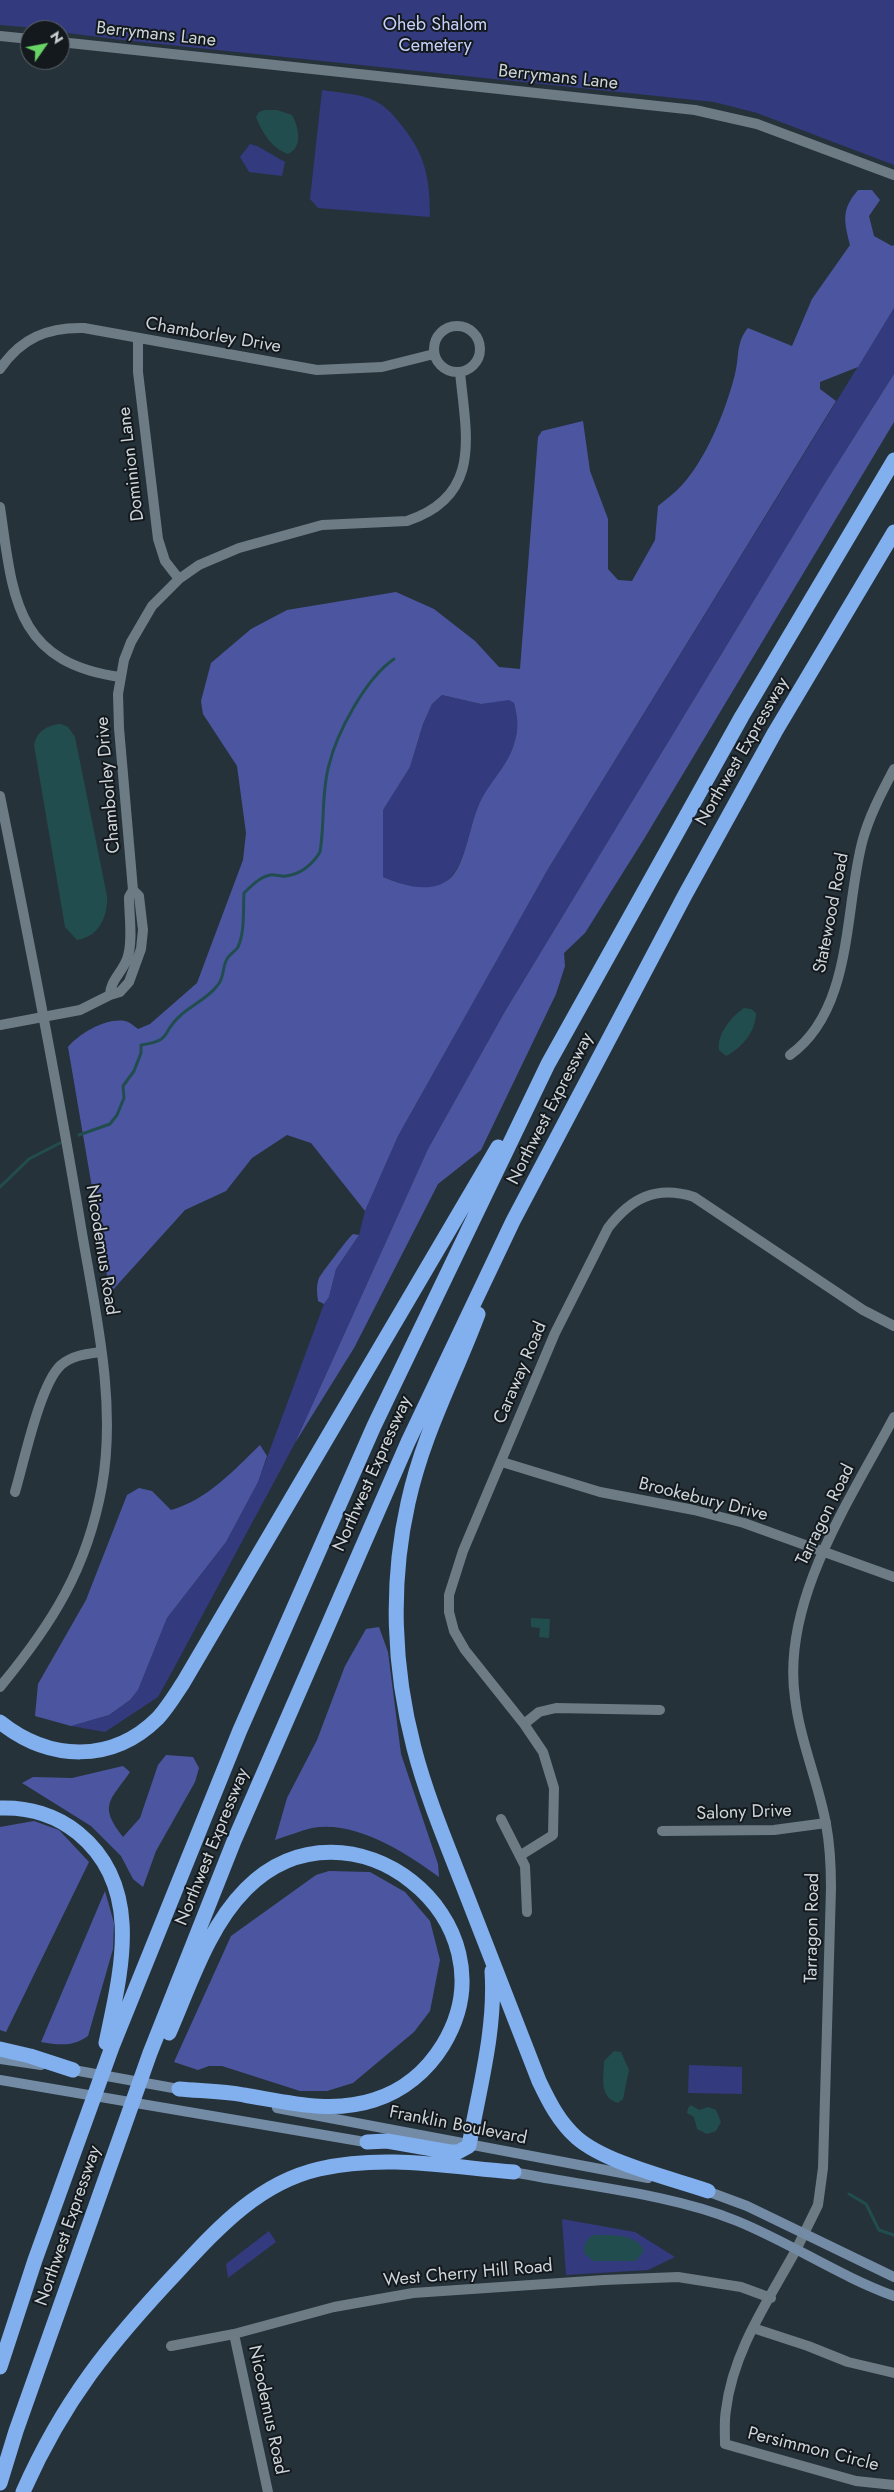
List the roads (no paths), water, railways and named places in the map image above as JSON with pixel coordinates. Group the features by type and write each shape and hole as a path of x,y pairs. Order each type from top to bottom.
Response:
{"highway":[{"name":"Northwest Expressway","path":"0,2367 35,2260 97,2088 109,2047 285,1623 374,1426 548,1064 742,716 894,460"},
{"name":"Northwest Expressway","path":"0,2484 16,2431 234,1841 370,1525 467,1314 684,894 775,732 894,532"},
{"path":"0,1722 26,1740 58,1751 77,1752 92,1751 123,1742 147,1727 163,1712 193,1666 548,1064"},
{"path":"514,1221 477,1317 432,1420 419,1459 401,1538 396,1592 399,1675 414,1748 429,1798 548,2101 568,2129 590,2148 604,2155 708,2191"},
{"path":"0,1808 38,1812 71,1828 95,1851 112,1877 121,1904 122,1943 120,1978 109,2047"},
{"path":"155,2054 219,1925 247,1888 263,1875 278,1867 314,1854 343,1854 375,1861 410,1878 424,1891 447,1923 457,1952 461,1978 460,2000 454,2024 436,2057 403,2086 374,2100 332,2107 302,2105 242,2094 179,2089"},
{"path":"367,2142 387,2141 450,2152 458,2152 469,2146 490,2026 493,1986 491,1956"},
{"path":"0,2049 30,2056 73,2070"},
{"path":"23,2492 45,2443 65,2408 103,2354 220,2226 266,2190 303,2173 362,2162 406,2161 514,2172"}],"main road":[{"name":"Franklin Boulevard","path":"0,2059 179,2089 708,2191 747,2206 894,2277"},
{"name":"Franklin Boulevard","path":"0,2080 367,2142 702,2208 738,2221 832,2269 894,2296"}],"street":[{"path":"0,36 20,38"},
{"name":"Berrymans Lane","path":"70,43 695,110 731,116 779,131 894,175"},
{"path":"455,326 468,328 478,338 480,351 474,365 460,372 450,371 442,367 434,354 434,344 442,331 455,326"},
{"name":"Chamborley Drive","path":"0,369 21,346 44,332 57,329 84,328 317,370 382,367 434,354"},
{"name":"Dominion Lane","path":"138,339 138,372 158,539 165,561 179,579"},
{"name":"Chamborley Drive","path":"0,1025 80,1010 110,994 120,992 129,982 139,959 143,930 139,896 133,890 119,728 120,677 131,642 152,606 179,579 199,565 220,555 293,532 322,526 353,522 407,521 441,504 458,484 466,459 467,443 460,372"},
{"path":"0,507 11,583 22,615 39,641 67,663 84,671 120,677"},
{"name":"Statewood Road","path":"790,1055 804,1045 813,1033 824,1015 834,989 842,964 863,840 875,804 894,769"},
{"name":"Nicodemus Road","path":"0,796 64,1125 101,1352 105,1396 105,1456 94,1520 74,1577 61,1603 30,1650 0,1688"},
{"name":"Caraway Road","path":"521,1855 554,1835 554,1788 550,1768 539,1745 524,1724 465,1650 454,1631 449,1595 453,1578 555,1333 600,1241 619,1213 641,1198 664,1193 680,1193 694,1197 863,1310 894,1326"},
{"path":"15,1492 46,1390 54,1372 72,1357 101,1352"},
{"name":"Tarragon Road","path":"725,2444 725,2412 735,2367 753,2328 805,2233 818,2205 823,2168 831,1888 830,1850 826,1823 798,1716 793,1678 798,1630 803,1608 823,1552 894,1417"},
{"name":"Brookebury Drive","path":"502,1462 600,1492 694,1510 744,1523 894,1577"},
{"path":"524,1724 539,1712 556,1708 660,1710"},
{"path":"502,1819 521,1855 527,1884 527,1912"},
{"name":"Salony Drive","path":"662,1831 774,1830 826,1823"},
{"name":"West Cherry Hill Road","path":"171,2346 234,2334 375,2298 413,2293 595,2280 678,2277 741,2287 770,2298"},
{"path":"753,2328 808,2346 848,2362 894,2373"},
{"name":"Nicodemus Road","path":"234,2334 268,2492"},
{"name":"Persimmon Circle","path":"725,2444 856,2481 894,2485"}],"waterway":[{"path":"79,1135 110,1124 117,1115 124,1098 123,1086 134,1071 141,1053 141,1045 163,1038 181,1015 209,994 219,983 227,959 237,949 240,941 243,928 244,893 266,876 286,876 301,871 310,865 320,852 325,786 333,752 346,722 363,692 383,668 394,659"},
{"path":"0,1187 29,1159 60,1143"},
{"path":"849,2194 866,2204 879,2230 894,2235"}],"park label":[{"name":"Oheb Shalom Cemetery","path":"435,36"}]}
